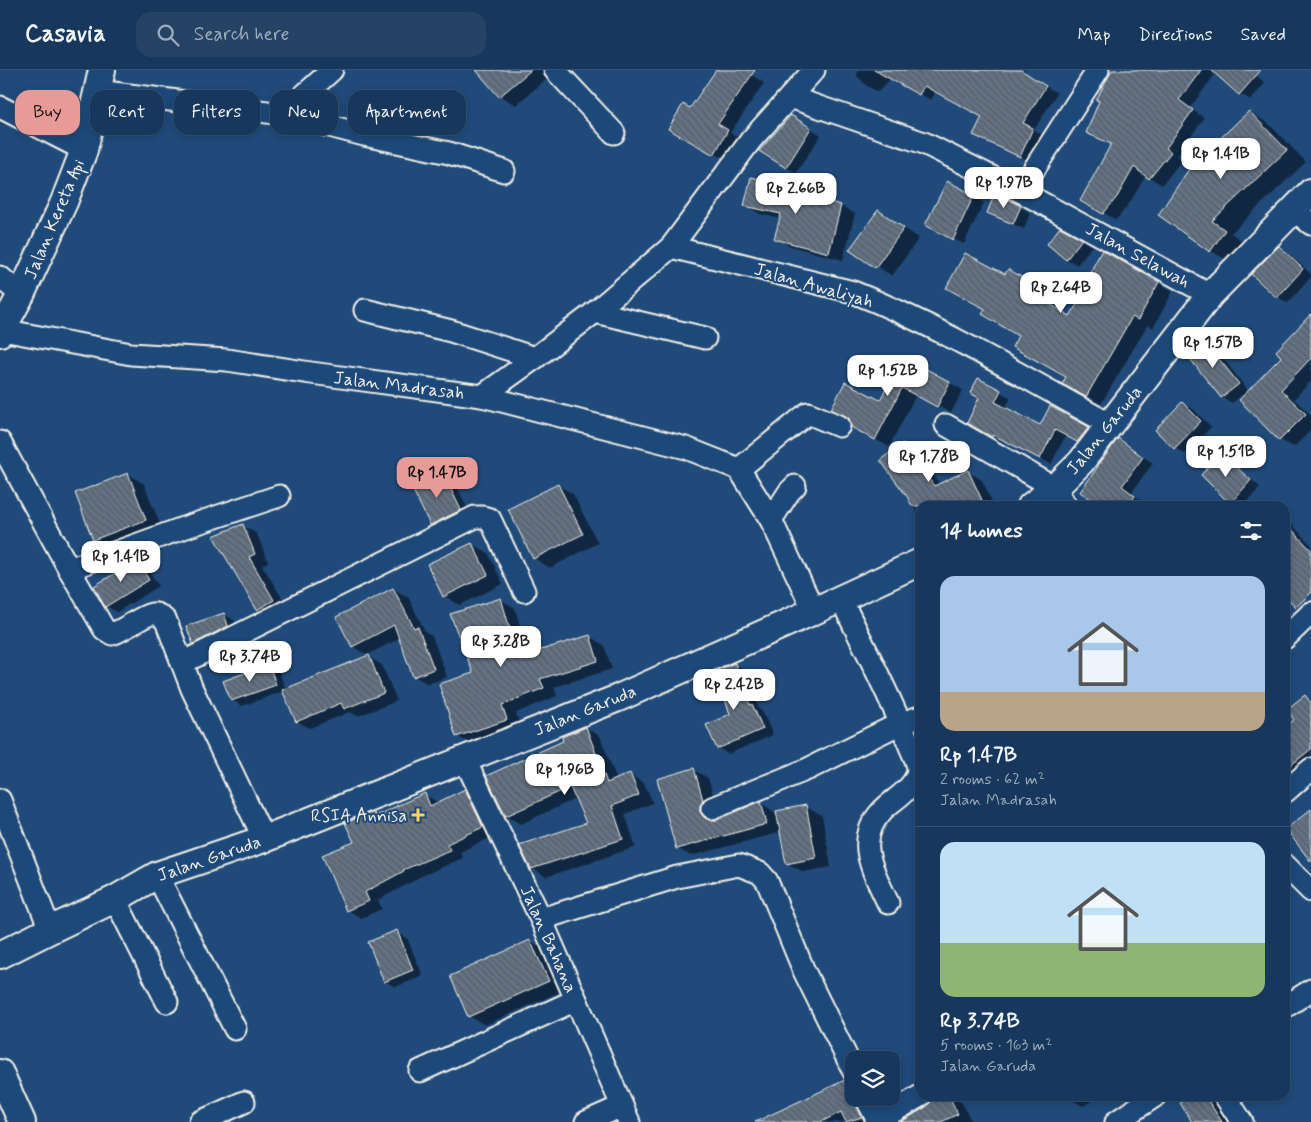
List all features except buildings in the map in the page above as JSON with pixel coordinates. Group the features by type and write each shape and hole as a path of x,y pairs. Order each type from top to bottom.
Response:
{"street":[{"path":"310,90 332,70"},
{"path":"555,70 614,132"},
{"name":"Jalan Madrasah","path":"1,331 132,354 227,360 311,374 482,396 595,312 671,247 751,140 814,70"},
{"path":"1020,191 1098,70"},
{"path":"99,80 270,112"},
{"name":"Jalan Kereta Api","path":"1,331 21,295 64,202 84,150 99,80"},
{"name":"Jalan Selawah","path":"790,97 924,143 1020,191 1210,295"},
{"path":"0,107 84,150"},
{"path":"338,128 449,153 504,170"},
{"name":"Jalan Garuda","path":"1047,501 1060,497 1081,462 1109,424 1159,363 1210,295 1305,209"},
{"name":"Jalan Awaliyah","path":"671,247 853,292 928,325 1109,424"},
{"path":"0,277 21,295"},
{"path":"365,310 450,332 535,358"},
{"path":"595,312 705,338"},
{"path":"482,396 686,448 740,470 771,520 814,611"},
{"path":"740,470 808,413 839,426"},
{"path":"946,425 1060,497"},
{"path":"0,442 104,629 112,634 119,632 152,614 160,615 166,621 192,689 264,839"},
{"path":"771,520 788,492 795,486"},
{"path":"69,569 279,496"},
{"path":"182,663 475,518 483,517 490,519 524,591"},
{"name":"Jalan Garuda","path":"0,955 115,899 157,875 264,839 618,698 915,564"},
{"path":"841,599 911,720 915,747"},
{"path":"1290,633 1311,613"},
{"path":"712,808 808,769 911,720"},
{"name":"Jalan Bahana","path":"464,758 541,919 625,1114"},
{"path":"1290,788 1311,769"},
{"path":"888,903 870,865 867,852 868,839 873,823 882,811 905,791 915,778"},
{"path":"0,800 50,930"},
{"path":"541,919 677,877 739,865 752,868 760,872 767,881 804,971 845,1054"},
{"path":"1290,870 1311,891"},
{"path":"157,875 235,1029"},
{"path":"115,899 167,1002"},
{"path":"1290,1004 1311,990"},
{"path":"420,1071 576,1000"},
{"path":"0,1073 22,1122"},
{"path":"870,1106 877,1122 915,1099"},
{"path":"1116,1122 1148,1101"},
{"path":"1228,1101 1242,1122"},
{"path":"200,1122 244,1102"},
{"path":"586,1122 625,1114"}],"place":[{"name":"RSIA Annisa","path":"418,815"}]}
